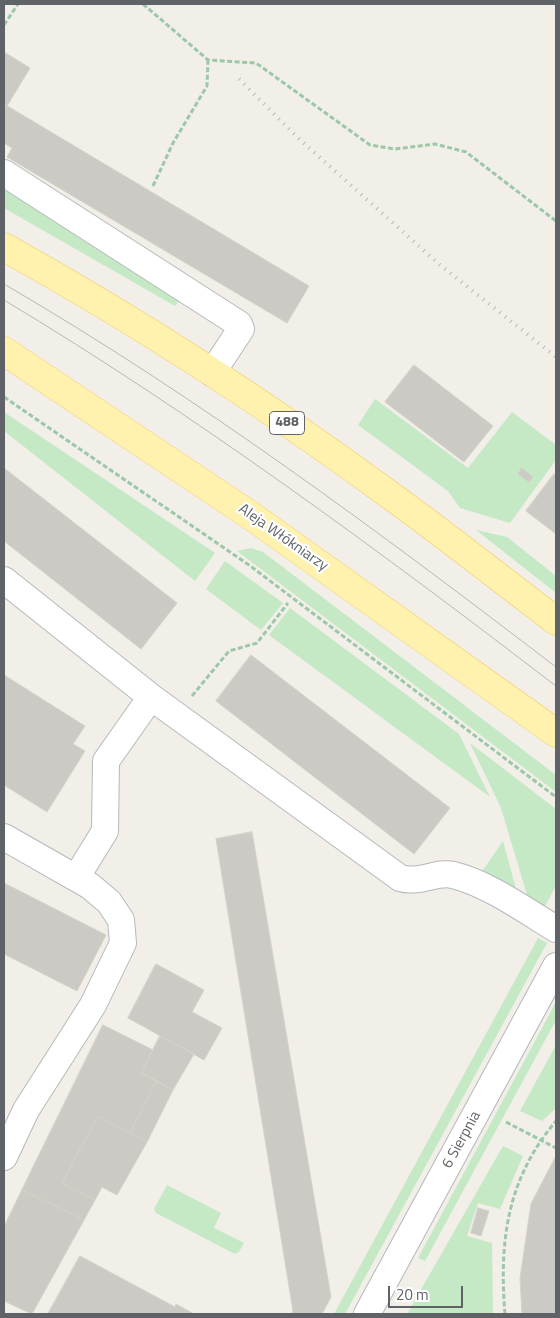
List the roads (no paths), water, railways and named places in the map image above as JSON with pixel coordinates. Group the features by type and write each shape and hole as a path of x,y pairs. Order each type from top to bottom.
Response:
{"main road":[{"name":"488","path":"4,247 144,330 212,373 395,498 556,621"},
{"name":"Aleja Włókniarzy","path":"4,351 242,510 556,733"}],"street":[{"path":"4,173 238,324 241,328 237,338 212,373"},
{"path":"4,580 151,697 400,878 412,881 450,874 474,882 556,929"},
{"path":"76,878 105,831 106,761 151,697"},
{"path":"4,837 90,886 109,902 121,920 122,943 93,1005 26,1110 4,1157"},
{"name":"6 Sierpnia","path":"367,1314 556,968"}],"tram line":[{"path":"4,284 76,327 217,419 354,516 556,667"},
{"path":"4,300 146,390 285,485 354,534 556,686"}],"railway":[{"path":"239,79 297,137 440,265 556,357"}]}
